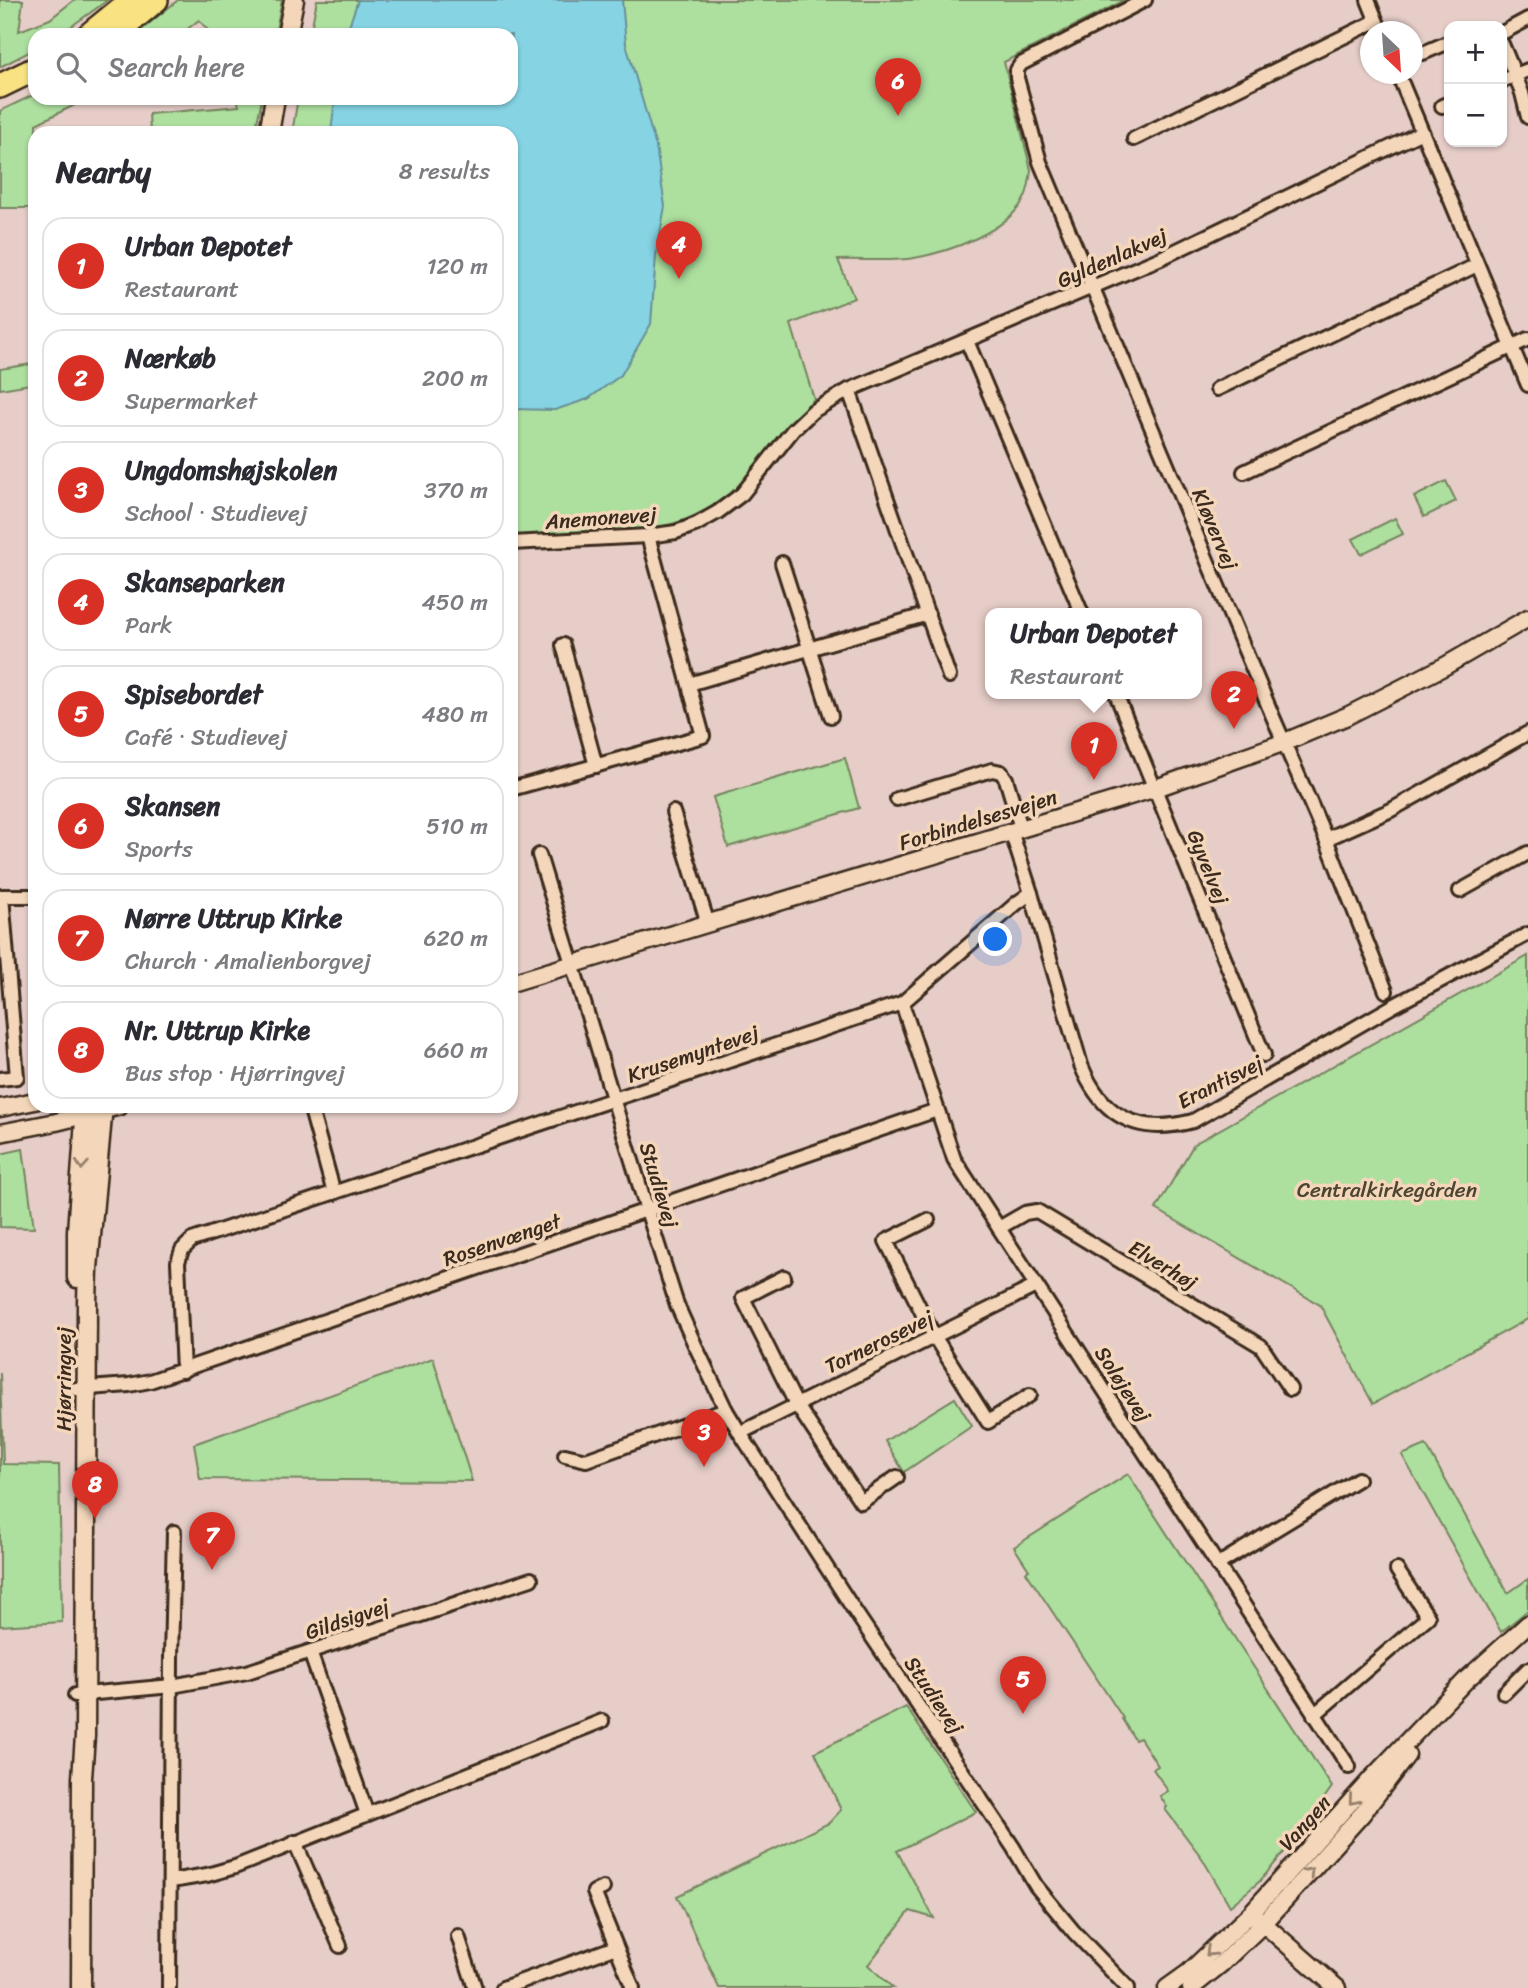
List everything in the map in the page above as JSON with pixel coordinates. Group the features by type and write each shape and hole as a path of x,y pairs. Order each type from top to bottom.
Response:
{"highway":[{"path":"98,28 132,0"},
{"path":"122,28 156,0"},
{"path":"0,86 28,72"},
{"path":"0,100 28,87"}],"main road":[{"path":"288,28 294,0"},
{"path":"270,126 274,105"},
{"name":"Hjørringvej","path":"80,1988 82,1778 85,1736 80,1694 81,1388 77,1231 93,1113"}],"street":[{"name":"Kløvervej","path":"1145,0 1021,64 1017,70 1017,78 1040,163 1326,839 1386,992"},
{"path":"1368,0 1376,21"},
{"path":"1507,30 1528,19"},
{"path":"1134,139 1360,34"},
{"path":"1423,53 1444,44"},
{"path":"1507,56 1522,93 1528,117"},
{"path":"1507,78 1528,69"},
{"path":"1402,84 1528,385"},
{"name":"Gyldenlakvej","path":"813,411 849,390 1161,258 1422,132"},
{"path":"1217,390 1477,265"},
{"path":"1244,472 1528,339"},
{"path":"967,341 1079,608"},
{"path":"849,390 949,676"},
{"name":"Anemonevej","path":"518,543 648,536 676,532 696,524 718,512 741,494 793,430 813,411"},
{"path":"518,787 704,736 648,536"},
{"path":"782,563 831,716"},
{"path":"689,684 928,614"},
{"name":"Forbindelsesvejen","path":"518,981 1156,788 1285,742 1347,716 1445,666 1528,618"},
{"name":"Forbindelsesvejen","path":"1445,666 1501,644 1528,630"},
{"path":"563,645 596,766"},
{"name":"Gyvelvej","path":"1118,699 1265,1055"},
{"path":"1326,839 1391,810 1528,733"},
{"name":"Erantisvej","path":"897,799 992,769 1001,772 1006,779 1031,892 1088,1082 1098,1099 1112,1111 1127,1120 1145,1125 1179,1125 1193,1121 1393,1006 1528,933"},
{"path":"673,812 708,924"},
{"path":"1460,891 1528,853"},
{"name":"Studievej","path":"539,855 677,1305 726,1410 1036,1886 1074,1933 1128,1988"},
{"name":"Krusemyntevej","path":"183,1371 178,1262 182,1250 192,1240 902,1003 1031,892"},
{"path":"0,1079 17,1077 1,896 28,896"},
{"name":"Soløjevej","path":"902,1003 954,1159 1349,1767"},
{"path":"0,1108 28,1102"},
{"name":"Rosenvænget","path":"81,1388 129,1385 183,1371 937,1110"},
{"path":"0,1126 76,1113"},
{"path":"0,1133 81,1113"},
{"path":"312,1113 334,1193"},
{"name":"Elverhøj","path":"999,1227 1025,1213 1037,1212 1261,1346 1290,1389"},
{"path":"928,1220 886,1241 934,1336 988,1422 1030,1395"},
{"path":"784,1277 743,1298 796,1404 860,1502 897,1478"},
{"name":"Tornerosevej","path":"740,1433 1036,1286"},
{"path":"565,1455 586,1460 726,1410"},
{"path":"1217,1565 1358,1479"},
{"path":"169,1988 174,1532"},
{"path":"1314,1715 1429,1617 1397,1570"},
{"name":"Gildsigvej","path":"80,1694 172,1686 247,1672 531,1579"},
{"name":"Vangen","path":"1191,1988 1222,1963 1373,1777 1467,1679 1526,1629"},
{"path":"310,1652 367,1814"},
{"path":"1504,1693 1528,1669"},
{"path":"171,1881 207,1875 602,1721"},
{"path":"295,1842 340,1946"},
{"path":"603,1888 594,1892 633,1988"},
{"path":"1257,1918 1334,1987"},
{"name":"Vangen","path":"1167,1988 1257,1918"},
{"path":"458,1936 475,1988"},
{"path":"503,1988 616,1947"}],"green space":[{"path":"0,0 23,0 19,31 50,19 74,0 108,0 69,28 28,28 28,53 0,67"},
{"path":"178,0 282,0 276,28 206,28 199,20 189,28 144,28"},
{"path":"317,0 1125,0 1004,62 1031,170 1025,197 1006,220 977,238 928,255 896,260 838,260 854,298 791,324 814,399 733,492 706,510 656,529 518,536 518,126 293,126 297,105 518,105 518,28 311,28"},
{"path":"28,97 28,105 75,105 36,126 28,126 28,208 0,208 0,111"},
{"path":"261,105 256,126 150,126 149,114"},
{"path":"28,365 28,384 0,389 0,369"},
{"path":"1446,481 1456,501 1424,517 1414,497"},
{"path":"1395,518 1403,534 1361,554 1353,539"},
{"path":"845,758 859,808 728,847 713,797"},
{"name":"Centralkirkegården","path":"1528,956 1528,1319 1373,1404 1320,1305 1156,1209 1194,1144"},
{"path":"23,1149 34,1228 0,1227 0,1154"},
{"path":"433,1358 472,1481 200,1479 194,1444"},
{"path":"0,1373 3,1464 59,1465 62,1622 0,1626"},
{"path":"955,1398 972,1426 904,1472 885,1441"},
{"path":"1426,1445 1508,1593 1528,1579 1528,1610 1501,1632 1402,1455"},
{"path":"1128,1474 1332,1787 1292,1843 1260,1881 1230,1906 1202,1858 1165,1809 1167,1807 1160,1796 1168,1791 1153,1769 1158,1766 1140,1738 1135,1740 1026,1572 1029,1570 1014,1547"},
{"path":"906,1707 976,1812 897,1851 934,1918 910,1911 868,1965 893,1988 719,1988 677,1896 829,1823 841,1810 815,1752"}],"water":[{"path":"358,0 622,0 626,44 656,147 665,206 656,256 651,324 621,375 588,399 555,410 518,409 518,126 332,126 334,105 518,105 518,28 348,28"}],"place":[{"name":"Skansen","path":"898,116"},
{"name":"Skanseparken","path":"679,279"},
{"name":"Nærkøb","path":"1234,729"},
{"name":"Urban Depotet","path":"1094,780"},
{"name":"Ungdomshøjskolen","path":"704,1467"},
{"name":"Nr. Uttrup Kirke","path":"95,1519"},
{"name":"Nørre Uttrup Kirke","path":"212,1570"},
{"name":"Spisebordet","path":"1023,1714"}]}
